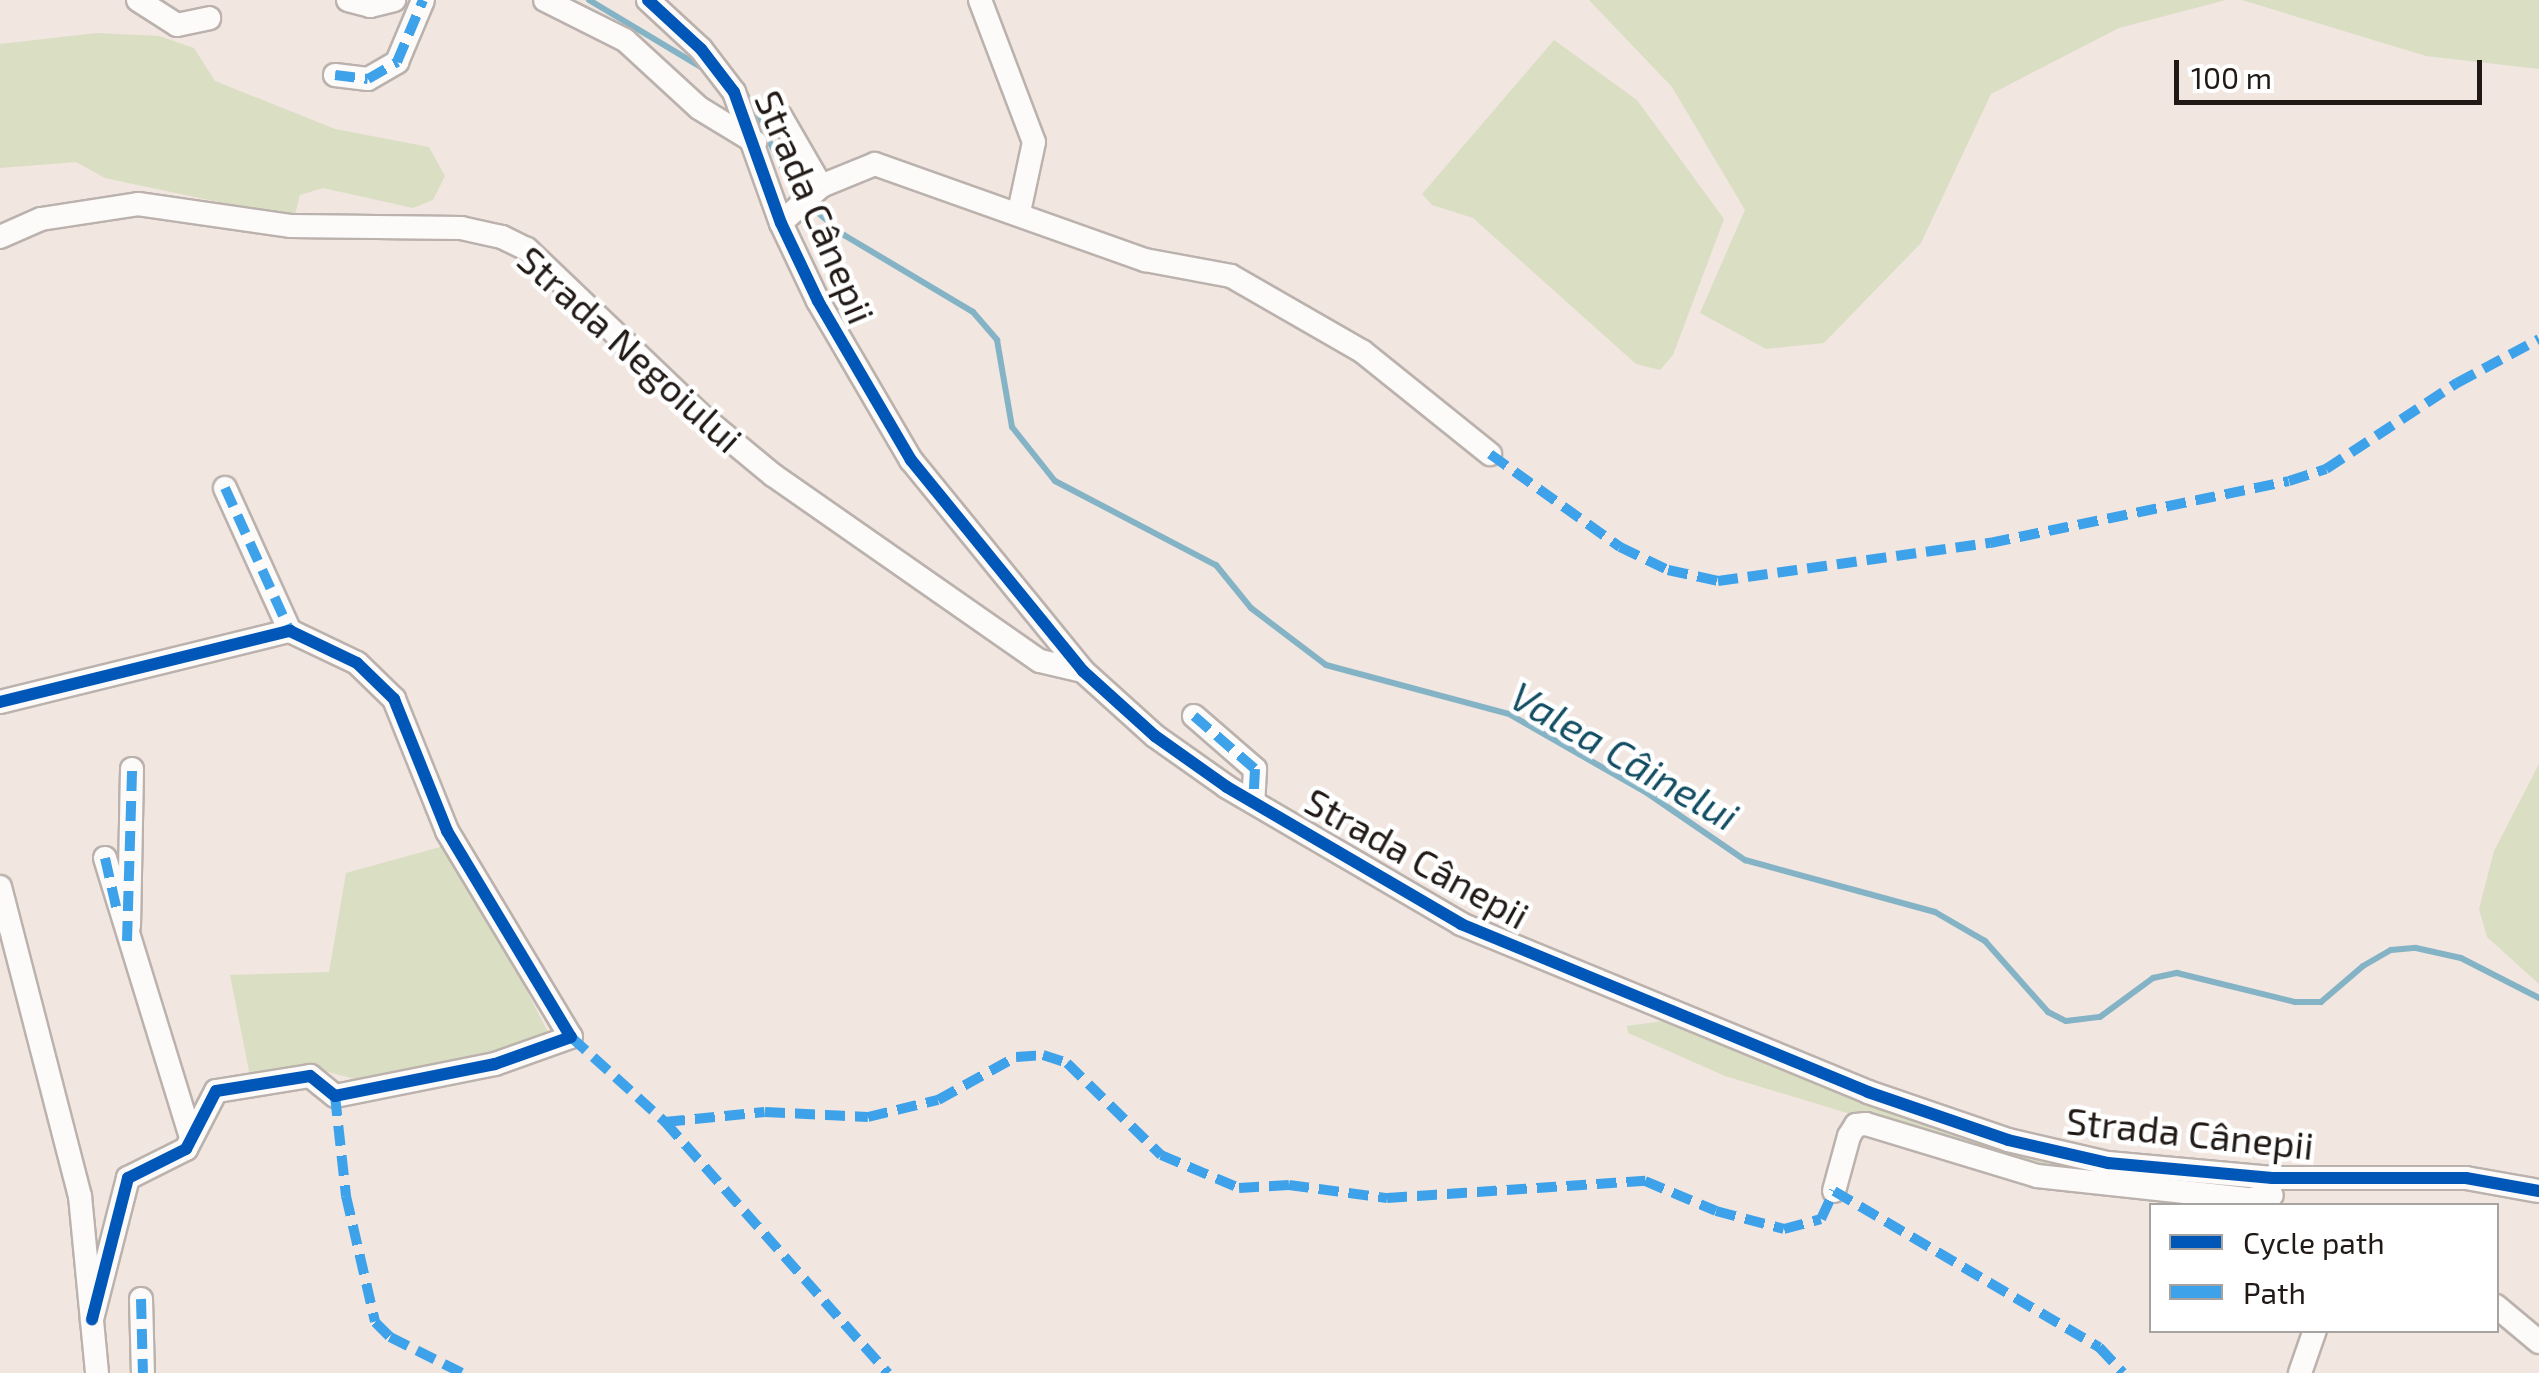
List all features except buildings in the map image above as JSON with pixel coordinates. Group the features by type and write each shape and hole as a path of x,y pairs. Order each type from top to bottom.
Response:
{"street":[{"path":"138,0 177,25 209,18"},
{"path":"348,0 370,6 394,0"},
{"path":"335,75 368,79 396,62 422,0"},
{"path":"546,0 625,40 698,108 755,142"},
{"name":"Strada Cânepii","path":"648,0 700,49 734,92 781,223 862,383 911,460 1083,671 1155,736 1254,802 1461,924 1868,1092 2075,1157 2274,1193 2466,1178 2539,1191"},
{"path":"980,0 1034,142 1019,212"},
{"path":"781,118 821,186"},
{"path":"781,223 821,186 875,164 1019,212 1144,260 1248,282 1363,352 1490,454"},
{"name":"Strada Negoiului","path":"0,237 40,218 138,204 291,226 461,228 502,236 527,249 773,475 1040,661 1083,671"},
{"path":"92,1318 128,1178 192,1141 206,1103 228,1086 310,1076 336,1096 495,1064 571,1037 447,832 394,699 357,664 290,631 226,488"},
{"path":"0,702 290,631"},
{"path":"1194,716 1255,769 1254,802"},
{"path":"128,941 132,769"},
{"path":"105,858 116,911 192,1141"},
{"path":"0,886 80,1196 97,1373"},
{"path":"1834,1192 1849,1136 1856,1124 1866,1124 2037,1176 2250,1199 2274,1193"},
{"path":"140,1299 143,1373"},
{"path":"2499,1309 2539,1342"},
{"path":"2300,1373 2314,1333"}],"green space":[{"path":"1589,0 2226,0 2119,28 1991,94 1921,243 1824,343 1766,349 1700,313 1745,210 1672,87"},
{"path":"2242,0 2539,0 2539,69 2426,56"},
{"path":"97,33 159,36 194,48 215,81 335,129 429,147 445,176 433,200 413,208 323,188 300,195 294,218 105,178 76,162 0,168 0,44"},
{"path":"1554,40 1637,100 1724,219 1673,355 1660,370 1636,364 1473,218 1432,205 1422,194"},
{"path":"2539,764 2539,984 2487,937 2479,909 2494,851"},
{"path":"451,844 551,1038 362,1081 310,1067 250,1076 230,975 329,972 346,873"},
{"path":"1663,1021 1901,1114 2077,1168 2194,1181 2018,1165 1725,1076 1628,1033 1627,1026"}],"waterway":[{"name":"Valea Câinelui","path":"589,0 706,70"},
{"name":"Valea Câinelui","path":"743,88 795,193 844,235 973,312 997,340 1012,427 1055,481 1216,565 1251,608 1326,665 1509,714 1647,793 1745,860 1935,912 1985,941 2048,1012 2066,1021 2100,1017 2153,978 2177,973 2295,1002 2321,1002 2363,966 2391,950 2416,948 2461,958 2539,998"}],"marked path":[{"path":"335,75 368,79 397,62 423,0"},
{"path":"1490,454 1620,547 1668,570 1718,581 1990,543 2289,481 2326,469 2457,383 2539,339"},
{"path":"225,488 290,631"},
{"path":"1194,716 1255,769 1253,802"},
{"path":"127,941 132,769"},
{"path":"105,858 117,911"},
{"path":"571,1037 665,1122 888,1373"},
{"path":"665,1122 765,1112 868,1117 938,1100 1016,1057 1043,1055 1067,1063 1161,1155 1239,1188 1289,1185 1387,1198 1645,1181 1716,1211 1784,1229 1821,1219 1834,1191 2099,1347 2123,1373"},
{"path":"335,1096 346,1196 375,1322 390,1337 462,1373"},
{"path":"141,1299 143,1373"}],"cycle path":[{"path":"648,0 701,49 734,92 781,223 818,301 911,460 1083,671 1155,736 1227,787 1461,924 1868,1092 2008,1140 2108,1163 2272,1178 2466,1178 2539,1191"},
{"path":"0,702 290,631 357,663 394,699 447,831 571,1037 495,1064 335,1096 310,1076 216,1091 186,1149 128,1178 92,1319"}]}
